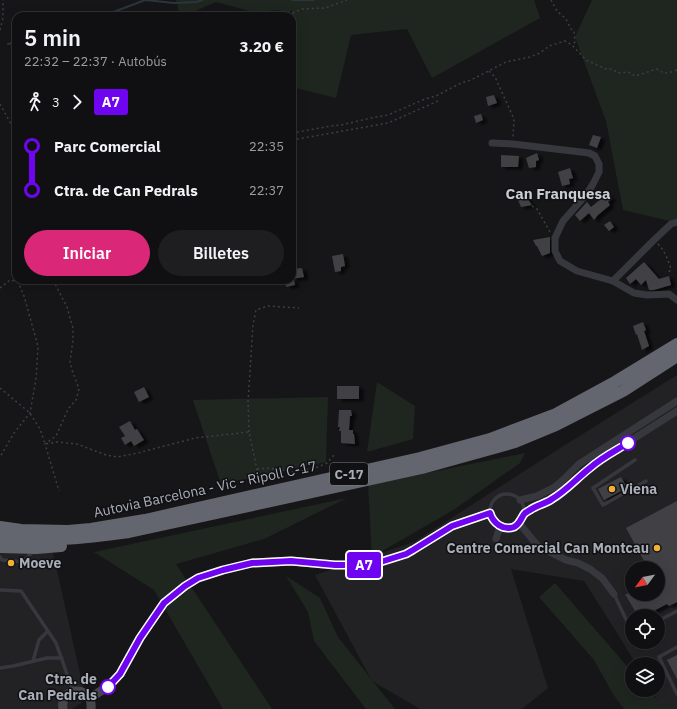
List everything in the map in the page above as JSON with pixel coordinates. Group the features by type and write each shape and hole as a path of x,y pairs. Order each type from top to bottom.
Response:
{"highway":[{"name":"Autovia Barcelona - Vic - Ripoll C-17","path":"0,527 21,530 68,531 91,529 145,520 420,458 490,439 556,414 677,344"},
{"name":"Autovia Barcelona - Vic - Ripoll C-17","path":"0,536 57,540 88,538 129,532 422,468 515,442 556,425 623,391 677,356"},
{"path":"0,547 36,548 117,540 129,532"}],"street":[{"path":"492,144 513,144 589,153 595,156 599,164 599,172 586,195 563,221 555,238 555,251 560,261 577,271 613,281 634,293 647,295 669,294 677,300"},
{"path":"613,281 671,224 677,222"},
{"path":"520,500 537,496 555,487 579,464 677,401"},
{"path":"524,514 552,500 591,466 677,411"},
{"path":"90,698 107,687 120,674 140,638 164,603 185,586 198,578 252,563 291,561 335,565 374,564 406,554 452,526 490,513"},
{"path":"519,523 537,545 566,560 590,568 602,578 614,594"},
{"path":"496,538 500,526"},
{"path":"63,709 62,704 64,698 73,691 78,691 87,694 90,698 91,709"}],"lane":[{"path":"635,460 593,488 603,505 646,481"},
{"path":"511,494 520,500 523,504 524,514 519,523 513,527 506,528 495,523 490,513 490,508 496,498 500,495 511,494"},
{"path":"0,557 2,560 23,562 36,548"},
{"path":"0,590 21,592 56,643 73,691"},
{"path":"614,594 625,617"},
{"path":"665,617 677,611"},
{"path":"33,661 39,640 48,631"},
{"path":"677,647 658,657 677,694"},
{"path":"0,668 47,658 62,658"}],"path":[{"path":"0,30 3,18 3,0"},
{"path":"295,12 302,9 325,8 347,0"},
{"path":"551,0 557,11 566,19 571,29 574,31 575,42 572,45"},
{"path":"296,132 388,115 425,99 436,96 460,83 471,80 506,62 530,57 540,53 549,46 565,41 572,45 586,60 606,69 612,69 618,73 628,72 636,76 657,69 663,73 677,70"},
{"path":"489,71 495,77 514,119 513,144"},
{"path":"296,139 388,123 438,101"},
{"path":"0,104 12,126"},
{"path":"532,206 537,209 555,238"},
{"path":"654,240 667,257 671,269 668,273"},
{"path":"0,288 10,280 12,280"},
{"path":"0,457 14,433 30,413 36,379 38,347 24,296 19,284"},
{"path":"45,444 56,436 65,416 76,400 79,389 70,362 73,328 67,307 55,284"},
{"path":"262,494 249,432 248,402 253,325 256,310 268,306 299,308"},
{"path":"0,388 30,413 40,428 59,491"},
{"path":"45,444 57,442 77,444 106,455 117,457 195,438 249,432"},
{"path":"257,469 269,468 293,472 318,468 327,463 335,454"}],"shaded area":[{"path":"176,0 534,0 540,18 432,78 407,29 351,35 336,98 296,88 296,12 292,12 292,10 290,12 283,12 279,10 253,12 216,2 193,12 179,12"},
{"path":"592,0 677,0 677,221 674,222 623,210 606,121 575,37"},
{"path":"677,375 677,709 662,709 655,697 665,697 665,657 632,657 627,649 665,649 665,609 625,609 625,646 584,581 511,569 548,688 522,709 420,709 372,681 315,575 414,542"},
{"path":"377,382 415,406 413,439 367,452"},
{"path":"328,397 326,462 221,484 193,400"},
{"path":"525,453 520,463 455,509 372,557 368,485"},
{"path":"347,498 264,539 176,564 272,709 223,709 154,590 94,552"},
{"path":"0,550 53,553 86,700 72,709 0,709"},
{"path":"286,576 320,598 338,637 395,709 366,709 314,641 308,612"},
{"path":"555,583 625,664 625,697 654,697 665,709 624,709 613,694 594,660 539,597"}],"building":[{"path":"494,95 497,103 488,106 486,97"},
{"path":"481,114 483,120 476,123 474,116"},
{"path":"593,135 601,137 597,148 589,145"},
{"path":"537,153 539,160 536,161 536,167 529,168 526,158"},
{"path":"501,155 519,156 518,167 501,167"},
{"path":"570,168 573,178 569,179 570,184 562,186 558,172"},
{"path":"607,194 612,199 608,202 610,205 594,220 589,213 580,221 575,215 587,202 591,207"},
{"path":"526,197 532,205 521,207 518,200"},
{"path":"610,221 614,227 609,231 604,225"},
{"path":"550,237 550,253 542,256 533,240"},
{"path":"343,254 345,266 341,267 341,271 335,272 332,256"},
{"path":"644,262 659,279 669,276 671,285 649,290 646,280 641,285 636,279 630,284 626,278"},
{"path":"302,268 304,277 296,278 296,269"},
{"path":"286,284 295,284 295,285 286,287"},
{"path":"643,322 646,330 644,331 649,346 642,350 633,326"},
{"path":"337,386 359,386 359,399 337,399"},
{"path":"144,387 149,397 139,402 134,392"},
{"path":"339,410 351,410 352,416 350,416 349,430 353,430 355,444 341,443 341,431 339,431 340,427 338,427"},
{"path":"130,421 135,430 137,429 144,440 134,446 131,441 125,445 121,438 125,436 119,427"},
{"name":"Viena","path":"621,477 627,488 604,500 598,489"},
{"name":"Centre Comercial Can Montcau","path":"677,501 677,602 669,606 667,604 657,609 634,609 629,601 665,601 665,561 644,561 626,528"},
{"path":"677,655 677,679 667,660"}],"waterway":[{"path":"114,12 145,0 174,3 196,2 202,0"},
{"path":"292,0 314,0"},
{"path":"8,44 12,43"}],"bus line":[{"name":"A7","path":"108,687 120,674 140,638 164,603 174,594 198,578 252,563 291,561 335,565 374,564 406,554 452,526 490,513 495,523 506,528 513,527 519,523 524,514 552,500 591,466 628,443"}],"place":[{"name":"Viena","path":"612,489"},
{"name":"Centre Comercial Can Montcau","path":"657,548"},
{"name":"Moeve","path":"11,563"},
{"name":"Ctra. de Can Pedrals","path":"108,687"}],"district":[{"name":"Can Franquesa","path":"558,193"}]}
